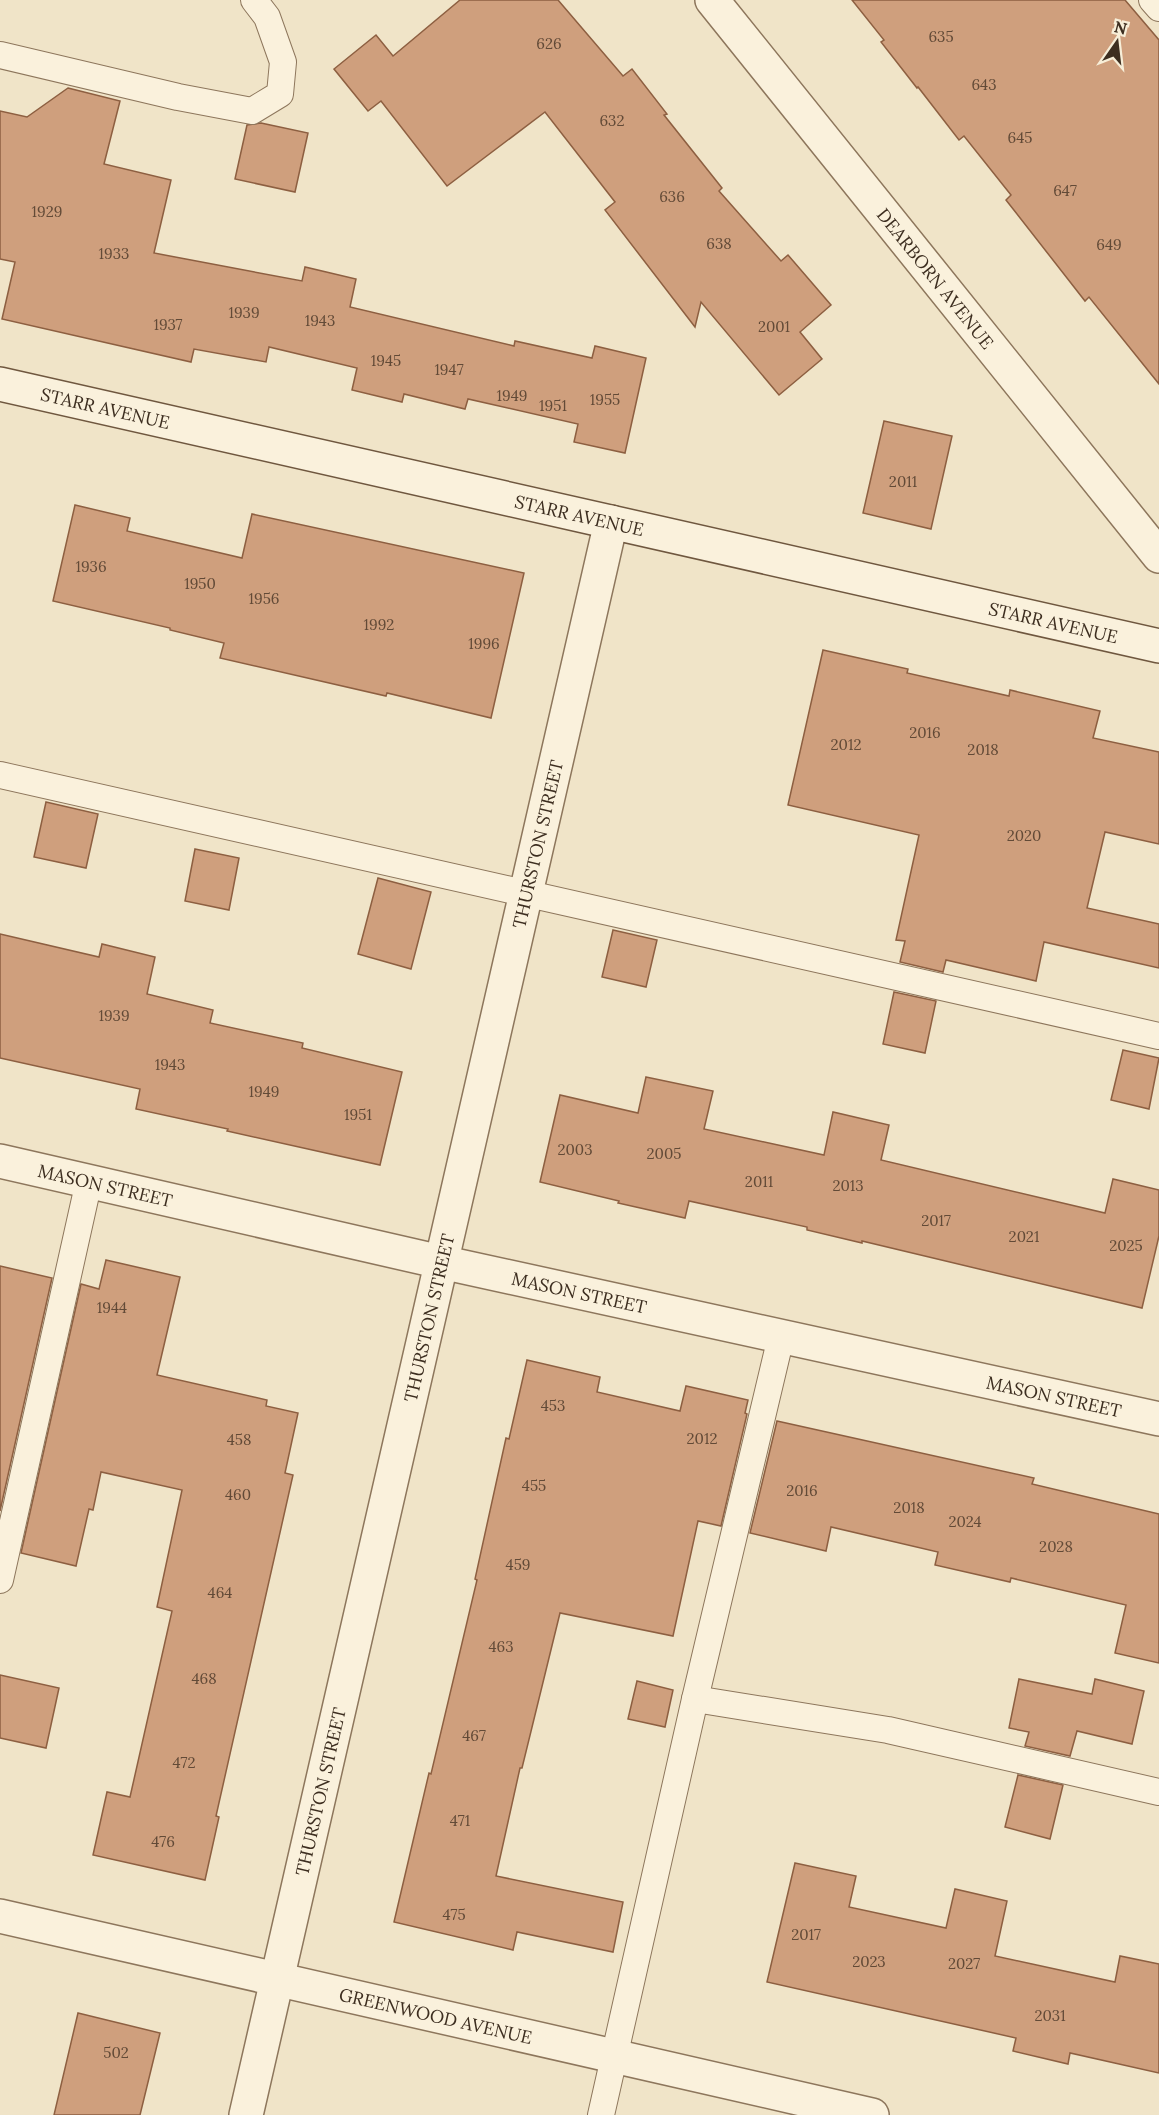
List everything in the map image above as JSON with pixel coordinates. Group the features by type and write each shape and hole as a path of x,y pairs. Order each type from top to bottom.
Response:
{"street":[{"name":"DEARBORN AVENUE","path":"714,1 1159,556"},
{"name":"STARR AVENUE","path":"0,384 1159,646"},
{"name":"THURSTON STREET","path":"246,2115 611,522"},
{"name":"MASON STREET","path":"0,1161 441,1262 1159,1419"},
{"name":"GREENWOOD AVENUE","path":"0,1916 872,2115"}],"lane":[{"path":"0,56 178,97 252,111 280,94 283,62 267,17 254,0"},
{"path":"1152,0 1159,8"},
{"path":"0,775 1159,1036"},
{"path":"0,1580 4,1539 89,1181"},
{"path":"601,2115 695,1699 781,1337"},
{"path":"695,1699 888,1730 1159,1792"}],"building":[{"path":"460,0 558,0 623,76 632,69 667,114 664,115 722,188 719,191 781,261 788,255 831,305 800,332 822,359 779,395 701,302 695,327 605,210 615,202 545,112 447,186 381,101 368,111 334,69 376,35 393,56"},
{"path":"852,0 1125,0 1159,40 1159,384 1089,297 1085,301 1006,200 1011,195 964,136 959,140 881,42 884,40"},
{"path":"68,88 120,101 104,164 171,180 154,253 302,281 305,267 356,279 350,307 514,346 515,341 592,358 595,346 646,358 625,453 574,442 578,424 468,399 465,409 404,394 402,402 352,390 357,368 269,347 266,362 194,349 191,362 2,319 15,262 0,259 0,111 27,117"},
{"path":"261,123 308,133 295,192 235,179 247,125"},
{"path":"884,421 952,436 931,529 863,513"},
{"path":"75,505 130,518 127,531 242,558 252,514 524,573 491,718 387,693 386,696 220,658 224,643 53,601"},
{"path":"823,650 908,669 907,673 1009,696 1010,690 1100,711 1093,738 1159,752 1159,844 1105,832 1087,908 1159,924 1159,968 1044,942 1036,981 946,960 943,972 900,962 905,941 896,940 919,835 788,805"},
{"path":"46,802 98,814 86,868 34,857"},
{"path":"195,849 239,858 229,910 185,901"},
{"path":"378,878 431,892 411,969 358,954"},
{"path":"613,930 657,940 646,987 602,977"},
{"path":"0,934 99,957 102,944 155,957 147,994 213,1010 210,1023 303,1043 302,1048 402,1072 380,1165 136,1109 140,1089 0,1058"},
{"path":"894,992 936,1001 925,1053 883,1044"},
{"path":"1123,1050 1159,1058 1149,1109 1111,1100"},
{"path":"646,1077 713,1091 704,1129 824,1155 833,1112 889,1125 881,1160 1105,1213 1113,1179 1159,1190 1159,1236 1142,1308 807,1230 807,1227 689,1201 685,1218 540,1182 560,1095 638,1113"},
{"path":"106,1260 180,1277 157,1375 267,1400 266,1406 298,1413 285,1473 293,1475 216,1816 219,1817 205,1880 93,1855 107,1792 130,1797 172,1611 157,1607 182,1490 101,1472 93,1510 89,1509 76,1566 21,1553 81,1284 99,1289"},
{"path":"0,1266 52,1278 0,1511"},
{"path":"527,1360 600,1377 597,1392 680,1411 686,1386 748,1400 745,1413 747,1414 721,1526 698,1521 673,1636 560,1613 522,1768 520,1768 496,1876 623,1902 613,1952 517,1932 513,1950 394,1922 477,1580 475,1579 506,1438 509,1439"},
{"path":"777,1421 1034,1478 1032,1484 1159,1514 1159,1663 1115,1653 1126,1605 1011,1578 1010,1582 935,1565 938,1552 831,1527 826,1551 750,1533"},
{"path":"0,1675 59,1688 46,1748 0,1738"},
{"path":"1019,1679 1092,1694 1095,1679 1144,1691 1132,1744 1077,1731 1070,1756 1025,1746 1029,1732 1009,1728"},
{"path":"637,1681 673,1690 665,1727 628,1719"},
{"path":"1018,1775 1063,1785 1050,1839 1005,1827"},
{"path":"795,1863 856,1876 849,1907 946,1928 955,1889 1007,1901 995,1956 1115,1982 1120,1956 1159,1964 1159,2073 1070,2053 1068,2064 1013,2051 1016,2038 767,1982"},
{"path":"78,2013 160,2033 140,2115 54,2115"}]}
